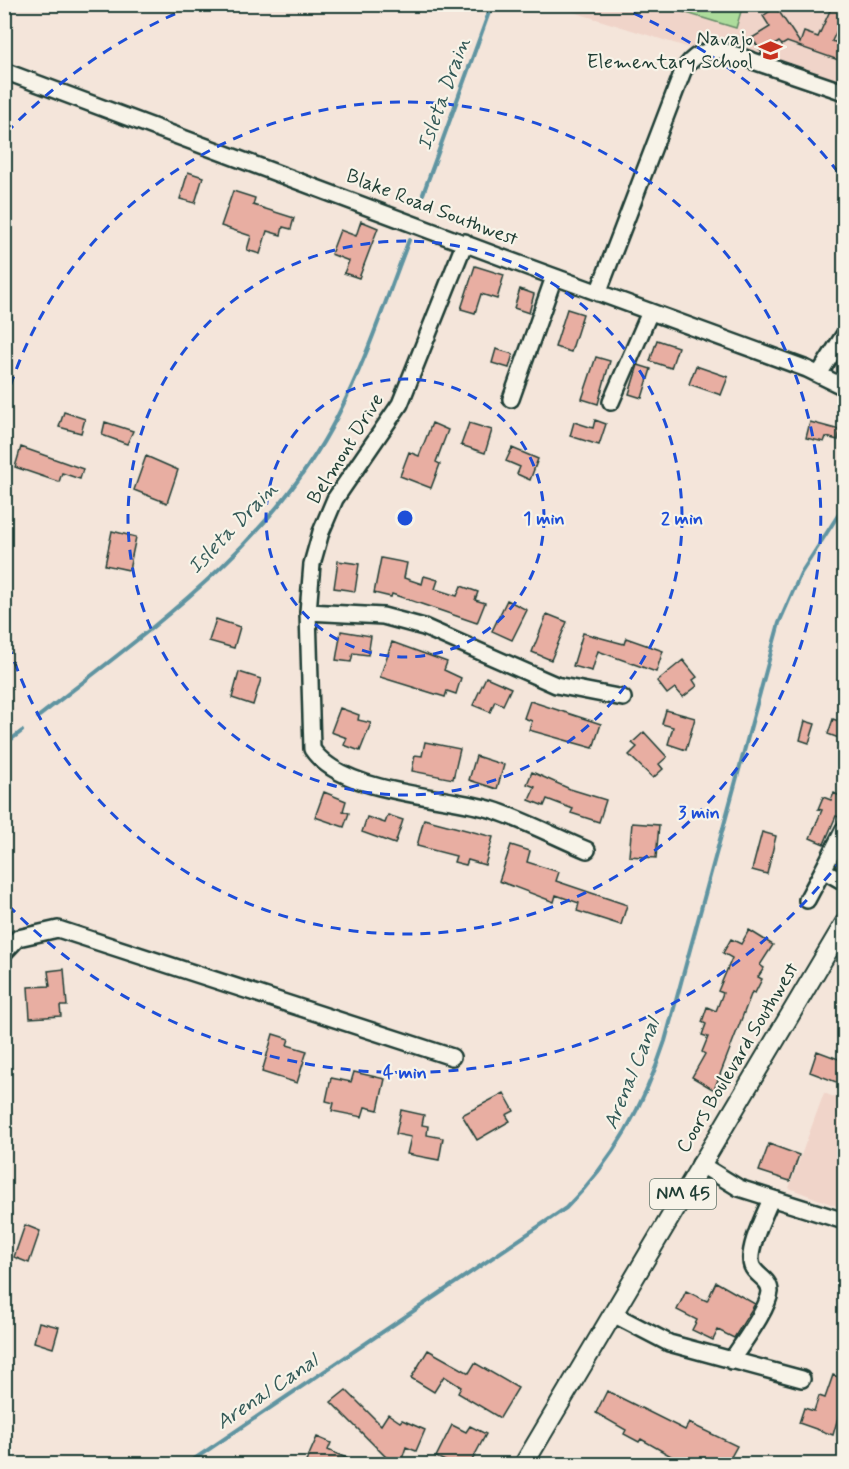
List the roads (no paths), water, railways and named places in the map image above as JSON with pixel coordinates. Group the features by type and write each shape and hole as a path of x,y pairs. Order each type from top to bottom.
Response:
{"main road":[{"name":"Coors Boulevard Southwest","path":"524,1464 844,924"}],"street":[{"path":"598,292 683,71 690,59 705,51 721,50 844,92"},
{"name":"Blake Road Southwest","path":"4,70 64,95 819,374 844,387"},
{"name":"Belmont Drive","path":"465,242 400,404 335,499 312,564 308,612 312,750 321,762 332,769 372,785 493,810 586,850"},
{"path":"511,399 554,277"},
{"path":"611,402 650,312"},
{"path":"819,374 844,336"},
{"path":"308,612 383,616 424,627 556,684 623,698"},
{"path":"807,900 844,829"},
{"path":"824,870 844,882"},
{"path":"4,954 18,938 58,929 452,1057"},
{"path":"700,1164 739,1188 844,1221"},
{"path":"730,1361 764,1307 770,1293 766,1280 755,1271 751,1260 753,1245 771,1198"},
{"path":"613,1314 669,1343 802,1379"}],"waterway":[{"name":"Isleta Drain","path":"423,194 492,4"},
{"name":"Isleta Drain","path":"38,717 122,652 204,583 278,506 310,463 337,417 366,352 409,240"},
{"name":"Arenal Canal","path":"187,1464 566,1208 599,1171 613,1151 637,1109 665,1041 779,623 801,573 844,506"},
{"name":"Isleta Drain","path":"4,745 22,731"}],"place":[{"name":"Navajo Elementary School","path":"771,50"}]}
